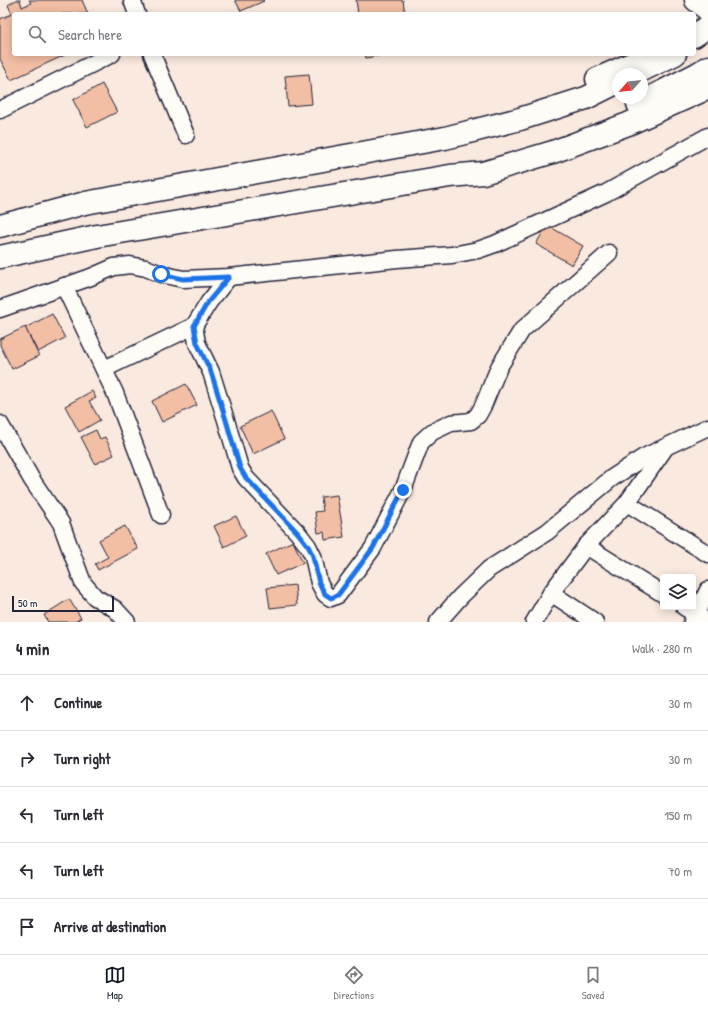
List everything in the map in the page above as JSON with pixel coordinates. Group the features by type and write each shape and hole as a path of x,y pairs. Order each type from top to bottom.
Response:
{"highway":[{"path":"696,35 708,26"},
{"path":"696,43 708,34"},
{"path":"444,138 512,113 649,56"},
{"path":"646,68 671,56"},
{"path":"450,176 544,142 622,111 697,74 708,67"},
{"path":"0,226 84,203 444,138 520,120 586,98 612,85"},
{"path":"0,257 98,236 450,176 483,173 554,152 628,124 699,92 708,85"}],"street":[{"path":"132,0 136,12"},
{"path":"0,110 108,56"},
{"path":"153,56 186,135"},
{"path":"0,309 91,277 114,267 130,264 183,279 229,277 397,259 452,255 478,250 496,244 606,192 708,136"},
{"path":"194,326 197,343 211,372 240,468 246,478 298,533 308,546 313,556 319,583 325,594 331,598 338,595 373,548 403,490 421,442 432,432 451,423 471,421 478,415 499,368 522,330 609,253"},
{"path":"104,369 194,326 208,302 229,277"},
{"path":"64,286 115,393 161,515"},
{"path":"0,424 32,480 60,523 82,583 95,597 115,609 127,622"},
{"path":"438,622 460,597 489,569 547,532 612,478 644,457 708,427"},
{"path":"534,622 551,593 586,546 626,503 666,448"},
{"path":"626,503 708,554"},
{"path":"586,546 660,592"},
{"path":"695,616 708,590"},
{"path":"551,593 595,622"}],"building":[{"path":"16,0 20,0 22,7 31,3 29,0 82,0 87,12 12,12 12,14 8,5"},
{"path":"235,0 263,0 264,1 241,11"},
{"path":"356,0 403,0 405,12 358,12"},
{"path":"12,14 12,56 63,56 11,80 0,59 0,19"},
{"path":"366,56 377,56 366,58"},
{"path":"309,74 312,104 288,106 285,76"},
{"path":"102,84 117,112 87,127 73,100"},
{"path":"547,225 583,246 572,265 536,244"},
{"path":"52,314 65,338 38,352 25,328"},
{"path":"25,327 39,356 12,369 0,345 0,339"},
{"path":"186,384 197,405 162,422 152,401"},
{"path":"92,391 96,398 89,401 100,420 79,432 65,406"},
{"path":"271,411 284,439 253,454 240,426"},
{"path":"96,430 100,439 105,437 114,455 95,464 81,437"},
{"path":"337,495 344,537 325,540 324,532 318,533 315,512 323,511 321,497"},
{"path":"236,516 246,536 224,547 214,526"},
{"path":"125,526 138,549 98,570 95,564 108,557 99,540"},
{"path":"293,541 303,563 276,575 266,554"},
{"path":"295,585 297,605 270,608 267,588"},
{"path":"69,599 81,618 75,622 48,622 44,615"}],"route":[{"path":"161,274 183,279 229,277 208,302 194,326 197,343 211,372 240,468 246,478 298,533 308,546 313,556 319,583 325,594 331,598 338,595 346,585 373,548 403,490"}]}
